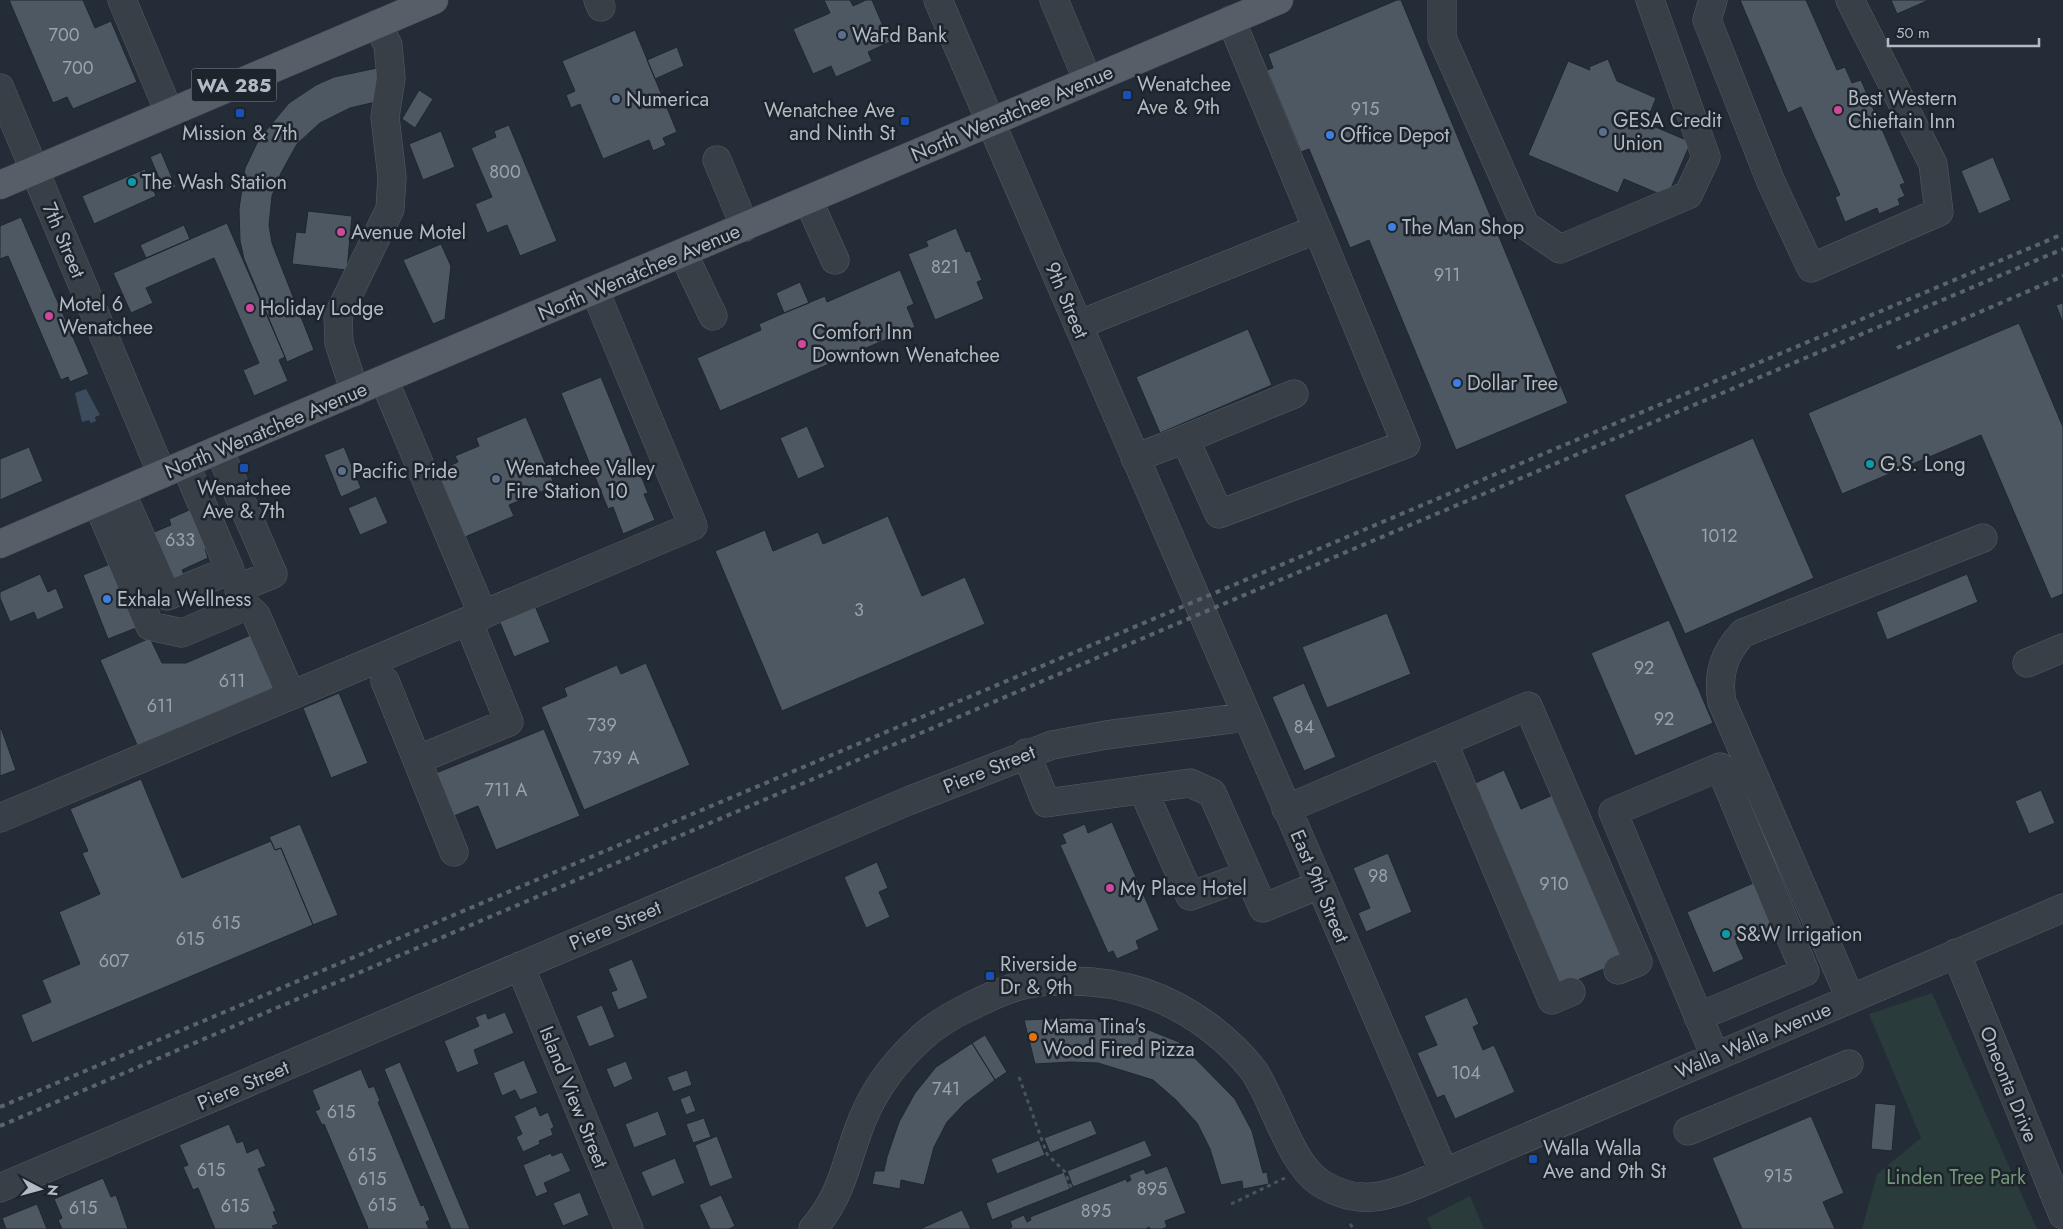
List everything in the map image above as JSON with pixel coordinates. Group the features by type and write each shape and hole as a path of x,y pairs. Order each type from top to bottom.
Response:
{"main road":[{"name":"WA 285","path":"0,185 434,0"},
{"name":"North Wenatchee Avenue","path":"0,544 1279,0"}],"street":[{"path":"122,0 169,112"},
{"name":"9th Street","path":"938,0 1196,601"},
{"path":"1442,0 1442,38 1525,225 1560,249 1688,195 1706,157 1650,0"},
{"path":"1704,7 1771,182 1811,268 1939,212 1933,164 1850,0"},
{"path":"1061,5 1088,81"},
{"path":"1185,438 1219,514 1406,444 1231,20"},
{"path":"355,392 339,342 338,316 390,209 392,177 385,117 391,78 388,45 377,24"},
{"name":"7th Street","path":"0,88 34,170 174,469 238,588 256,615 291,695"},
{"path":"717,160 745,227"},
{"path":"808,200 834,260"},
{"path":"1078,325 1317,228"},
{"path":"683,253 713,316"},
{"path":"0,818 693,526 595,291"},
{"path":"384,380 476,618 508,722 417,760"},
{"path":"1135,458 1294,394"},
{"path":"109,497 167,596 238,588 273,574 219,450"},
{"path":"109,497 150,626 182,633 238,588"},
{"path":"1850,998 1722,702 1720,685 1722,668 1734,643 1743,633 1983,538"},
{"name":"East 9th Street","path":"1196,601 1444,1172"},
{"path":"2027,664 2063,648"},
{"path":"385,681 454,852"},
{"path":"1286,809 1528,706 1638,962 1618,970"},
{"name":"Piere Street","path":"0,1188 908,801 1026,753 1073,740 1246,717"},
{"path":"1443,742 1552,1000 1571,992"},
{"path":"1026,753 1046,803 1190,783 1212,793 1263,908 1319,885"},
{"path":"1698,1017 1805,972 1720,768 1613,812 1698,1017 1715,1056"},
{"path":"1143,790 1190,896 1248,875"},
{"name":"Walla Walla Avenue","path":"813,1229 826,1214 841,1186 867,1108 885,1076 921,1038 955,1014 989,996 1020,985 1050,980 1088,981 1126,986 1153,995 1194,1016 1230,1044 1253,1070 1267,1092 1279,1122 1303,1165 1318,1181 1334,1190 1355,1197 1374,1198 1395,1194 2063,908"},
{"name":"Oneonta Drive","path":"1956,953 2063,1215"},
{"name":"Island View Street","path":"520,966 629,1229"},
{"path":"1780,982 1796,1021"},
{"path":"1688,1131 1849,1064"}],"path":[{"path":"1019,1077 1047,1154 1065,1172 1072,1190"},
{"path":"1231,1204 1288,1176"},
{"path":"1350,1224 1354,1229"}],"green space":[{"name":"Linden Tree Park","path":"1932,993 2037,1229 1862,1229 1877,1174 1921,1138 1869,1014"},
{"path":"1470,1196 1484,1229 1432,1229 1427,1218"}],"water":[{"path":"86,389 100,415 95,417 96,421 91,423 89,420 82,422 75,393"}],"building":[{"path":"9,0 83,0 95,28 111,21 137,82 73,109 67,97 53,103"},
{"name":"WaFd Bank","path":"824,0 850,0 853,6 866,0 872,0 890,42 868,52 872,61 836,77 831,66 813,74 793,29 830,13"},
{"path":"1397,0 1401,0 1568,403 1456,450 1369,240 1350,248 1309,149 1301,152 1267,70 1273,68 1268,54"},
{"name":"Best Western Chieftain Inn","path":"1740,0 1806,0 1837,70 1845,67 1852,83 1861,80 1905,183 1900,185 1905,196 1898,199 1900,205 1879,214 1877,208 1845,222 1835,197 1840,195 1801,107 1788,113"},
{"path":"1891,0 1929,0 1897,14"},
{"name":"Numerica","path":"635,30 677,132 663,138 666,145 653,151 649,140 603,159 580,104 571,108 566,95 575,91 562,61"},
{"path":"677,47 684,66 655,79 647,60"},
{"name":"GESA Credit Union","path":"1608,59 1617,81 1656,98 1646,123 1691,142 1667,197 1624,179 1618,193 1528,155 1568,61 1590,70 1589,67"},
{"path":"377,68 380,101 350,108 320,123 297,144 281,173 272,196 269,225 272,243 314,350 287,362 244,259 240,241 239,209 245,168 259,139 289,103 316,85 334,77"},
{"path":"419,90 433,99 415,128 402,119"},
{"path":"509,125 557,241 520,256 507,225 487,233 475,204 492,197 471,148 496,137 494,131"},
{"path":"441,131 455,167 423,180 409,144"},
{"path":"161,152 176,187 165,192 150,157"},
{"path":"1993,157 2011,200 1979,214 1961,171"},
{"name":"The Wash Station","path":"145,169 156,196 94,224 82,196"},
{"path":"308,211 352,216 347,270 292,264 296,232 305,233"},
{"name":"Motel 6 Wenatchee","path":"21,217 89,374 70,382 68,377 61,380 8,256 0,259 0,226"},
{"name":"Holiday Lodge","path":"227,223 285,357 279,360 288,381 254,396 243,370 259,363 214,258 146,288 153,303 131,313 113,273"},
{"path":"184,225 190,239 146,258 140,245"},
{"path":"956,228 966,252 970,251 982,280 977,282 984,299 935,320 908,254 928,246 926,241"},
{"path":"441,244 451,266 445,319 433,324 403,260"},
{"name":"Comfort Inn Downtown Wenatchee","path":"900,270 914,304 907,307 915,327 720,411 697,358 761,330 759,324 784,313 825,296 827,302"},
{"path":"800,282 809,303 784,313 776,293"},
{"path":"2063,303 2063,323 2056,305"},
{"name":"G.S. Long","path":"2019,323 2063,427 2063,594 2051,599 1981,435 1842,494 1808,413"},
{"path":"1248,329 1272,385 1160,433 1136,377"},
{"path":"601,377 648,493 644,494 655,520 623,534 613,507 608,509 561,393"},
{"name":"Wenatchee Valley Fire Station 10","path":"526,417 555,486 509,505 514,516 465,537 437,471 458,462 455,456 479,446 476,438"},
{"path":"807,426 825,467 798,479 780,438"},
{"path":"1753,438 1814,578 1685,634 1624,495"},
{"path":"29,447 43,481 0,500 0,459"},
{"path":"344,447 361,488 341,497 324,455"},
{"path":"376,496 388,523 360,535 348,508"},
{"path":"196,507 212,546 205,549 208,558 182,570 185,577 174,581 147,535 171,525 169,519"},
{"path":"888,516 922,596 965,577 985,624 782,711 715,551 765,530 773,551 818,532 823,544"},
{"path":"110,564 136,628 108,639 83,575"},
{"path":"40,574 48,592 56,588 64,608 37,620 34,612 10,622 0,598 0,592"},
{"path":"1967,574 1978,602 1887,640 1876,612"},
{"path":"535,606 550,642 514,657 499,620"},
{"path":"1387,613 1411,674 1327,708 1302,647"},
{"path":"1669,620 1713,723 1635,756 1591,653"},
{"path":"253,634 279,696 141,754 100,660 150,638 162,663 186,663"},
{"path":"646,663 690,765 584,810 541,707 567,696 564,688 617,665 621,674"},
{"path":"1304,683 1336,757 1304,771 1272,697"},
{"path":"339,693 368,763 331,778 303,708"},
{"path":"0,729 16,770 0,776"},
{"path":"544,729 580,816 496,850 478,806 454,816 436,773"},
{"path":"1504,770 1521,809 1555,794 1627,959 1559,988 1471,785"},
{"path":"141,779 182,878 271,841 275,850 281,848 313,925 32,1043 21,1015 51,1002 42,980 80,964 59,912 100,894 82,853 88,851 70,809"},
{"path":"2041,790 2055,823 2029,834 2015,801"},
{"name":"My Place Hotel","path":"1112,822 1159,930 1136,941 1139,949 1117,959 1113,951 1108,953 1060,845 1066,843 1062,834 1085,824 1088,833"},
{"path":"300,824 338,915 313,925 281,848 275,850 269,837"},
{"path":"1388,853 1412,912 1366,932 1358,913 1370,908 1353,868"},
{"path":"877,862 888,888 879,892 890,917 866,928 844,877"},
{"name":"S&W Irrigation","path":"1758,881 1777,925 1736,942 1744,959 1713,973 1687,912"},
{"path":"632,959 648,998 618,1010 611,992 617,990 608,969"},
{"path":"1467,997 1479,1024 1473,1027 1483,1050 1494,1045 1515,1092 1455,1119 1444,1095 1437,1098 1417,1053 1437,1045 1424,1016"},
{"path":"602,1005 615,1037 589,1047 576,1016"},
{"path":"505,1012 514,1033 474,1050 479,1064 457,1073 444,1041 479,1026 475,1017 486,1013 488,1019"},
{"path":"1096,1019 1144,1028 1179,1042 1235,1099 1252,1131 1263,1173 1267,1172 1269,1184 1243,1189 1242,1181 1221,1185 1210,1149 1197,1123 1176,1100 1153,1080 1098,1063 1035,1064 1024,1020"},
{"path":"985,1035 1007,1072 995,1080 972,1043"},
{"path":"972,1043 995,1080 965,1103 947,1122 934,1147 924,1185 901,1180 900,1189 872,1184 875,1171 884,1171 899,1122 915,1093 936,1067"},
{"path":"524,1060 538,1093 520,1100 515,1090 502,1096 493,1073"},
{"path":"626,1061 633,1079 614,1088 606,1069"},
{"path":"400,1062 470,1229 451,1229 384,1069"},
{"path":"361,1069 369,1088 374,1086 380,1101 378,1102 421,1206 424,1205 430,1220 426,1222 429,1229 367,1229 324,1124 322,1125 315,1111 320,1109 312,1090"},
{"path":"687,1070 692,1085 673,1092 667,1077"},
{"path":"690,1095 696,1111 686,1115 680,1099"},
{"path":"1875,1103 1896,1105 1892,1151 1871,1149"},
{"path":"536,1106 540,1116 548,1112 554,1127 551,1129 553,1135 539,1141 540,1144 523,1152 516,1137 522,1134 514,1116"},
{"path":"658,1111 667,1135 634,1148 625,1124"},
{"path":"1811,1116 1844,1193 1823,1202 1835,1229 1742,1229 1712,1158"},
{"path":"704,1118 711,1137 693,1143 686,1124"},
{"path":"1091,1120 1097,1134 1050,1153 1044,1138"},
{"path":"229,1124 237,1143 243,1141 247,1153 258,1148 266,1166 258,1169 276,1211 273,1212 278,1224 272,1226 274,1229 215,1229 198,1188 193,1190 183,1167 188,1165 179,1145"},
{"path":"717,1136 733,1178 710,1187 695,1145"},
{"path":"1039,1140 1045,1155 997,1174 991,1159"},
{"path":"1145,1140 1152,1156 1073,1187 1067,1171"},
{"path":"562,1152 571,1171 544,1183 548,1192 536,1197 523,1165 551,1153 552,1156"},
{"path":"675,1158 685,1183 652,1197 641,1172"},
{"path":"1167,1166 1186,1213 1165,1221 1167,1227 1162,1229 1150,1229 1149,1227 1146,1229 1008,1229 1012,1227 1010,1221 1024,1215 1027,1222 1031,1220 1030,1217 1126,1179 1127,1182 1131,1180 1129,1175 1144,1169 1146,1174"},
{"path":"1064,1172 1070,1189 992,1220 986,1203"},
{"path":"103,1178 111,1197 116,1195 128,1229 62,1229 58,1220 62,1218 54,1199"},
{"path":"580,1192 589,1215 563,1226 553,1203"},
{"path":"721,1195 735,1226 729,1229 710,1229 699,1205"},
{"path":"37,1204 47,1229 6,1229 2,1218"},
{"path":"962,1210 971,1229 920,1229"}],"railway":[{"path":"0,1107 2063,234"},
{"path":"0,1126 1202,613 2063,249"},
{"path":"1897,348 2063,276"}],"place":[{"name":"WaFd Bank","path":"842,35"},
{"name":"Wenatchee Ave & 9th","path":"1127,95"},
{"name":"Numerica","path":"616,99"},
{"name":"Best Western Chieftain Inn","path":"1838,110"},
{"name":"Mission & 7th","path":"240,113"},
{"name":"Wenatchee Ave and Ninth St","path":"905,121"},
{"name":"GESA Credit Union","path":"1603,132"},
{"name":"Office Depot","path":"1330,135"},
{"name":"The Wash Station","path":"132,182"},
{"name":"The Man Shop","path":"1392,227"},
{"name":"Avenue Motel","path":"341,232"},
{"name":"Holiday Lodge","path":"250,308"},
{"name":"Motel 6 Wenatchee","path":"49,316"},
{"name":"Comfort Inn Downtown Wenatchee","path":"802,344"},
{"name":"Dollar Tree","path":"1457,383"},
{"name":"G.S. Long","path":"1870,464"},
{"name":"Wenatchee Ave & 7th","path":"244,468"},
{"name":"Pacific Pride","path":"342,471"},
{"name":"Wenatchee Valley Fire Station 10","path":"496,479"},
{"name":"Exhala Wellness","path":"107,599"},
{"name":"My Place Hotel","path":"1110,888"},
{"name":"S&W Irrigation","path":"1726,934"},
{"name":"Riverside Dr & 9th","path":"990,976"},
{"name":"Mama Tina's Wood Fired Pizza","path":"1033,1037"},
{"name":"Walla Walla Ave and 9th St","path":"1533,1159"}]}
